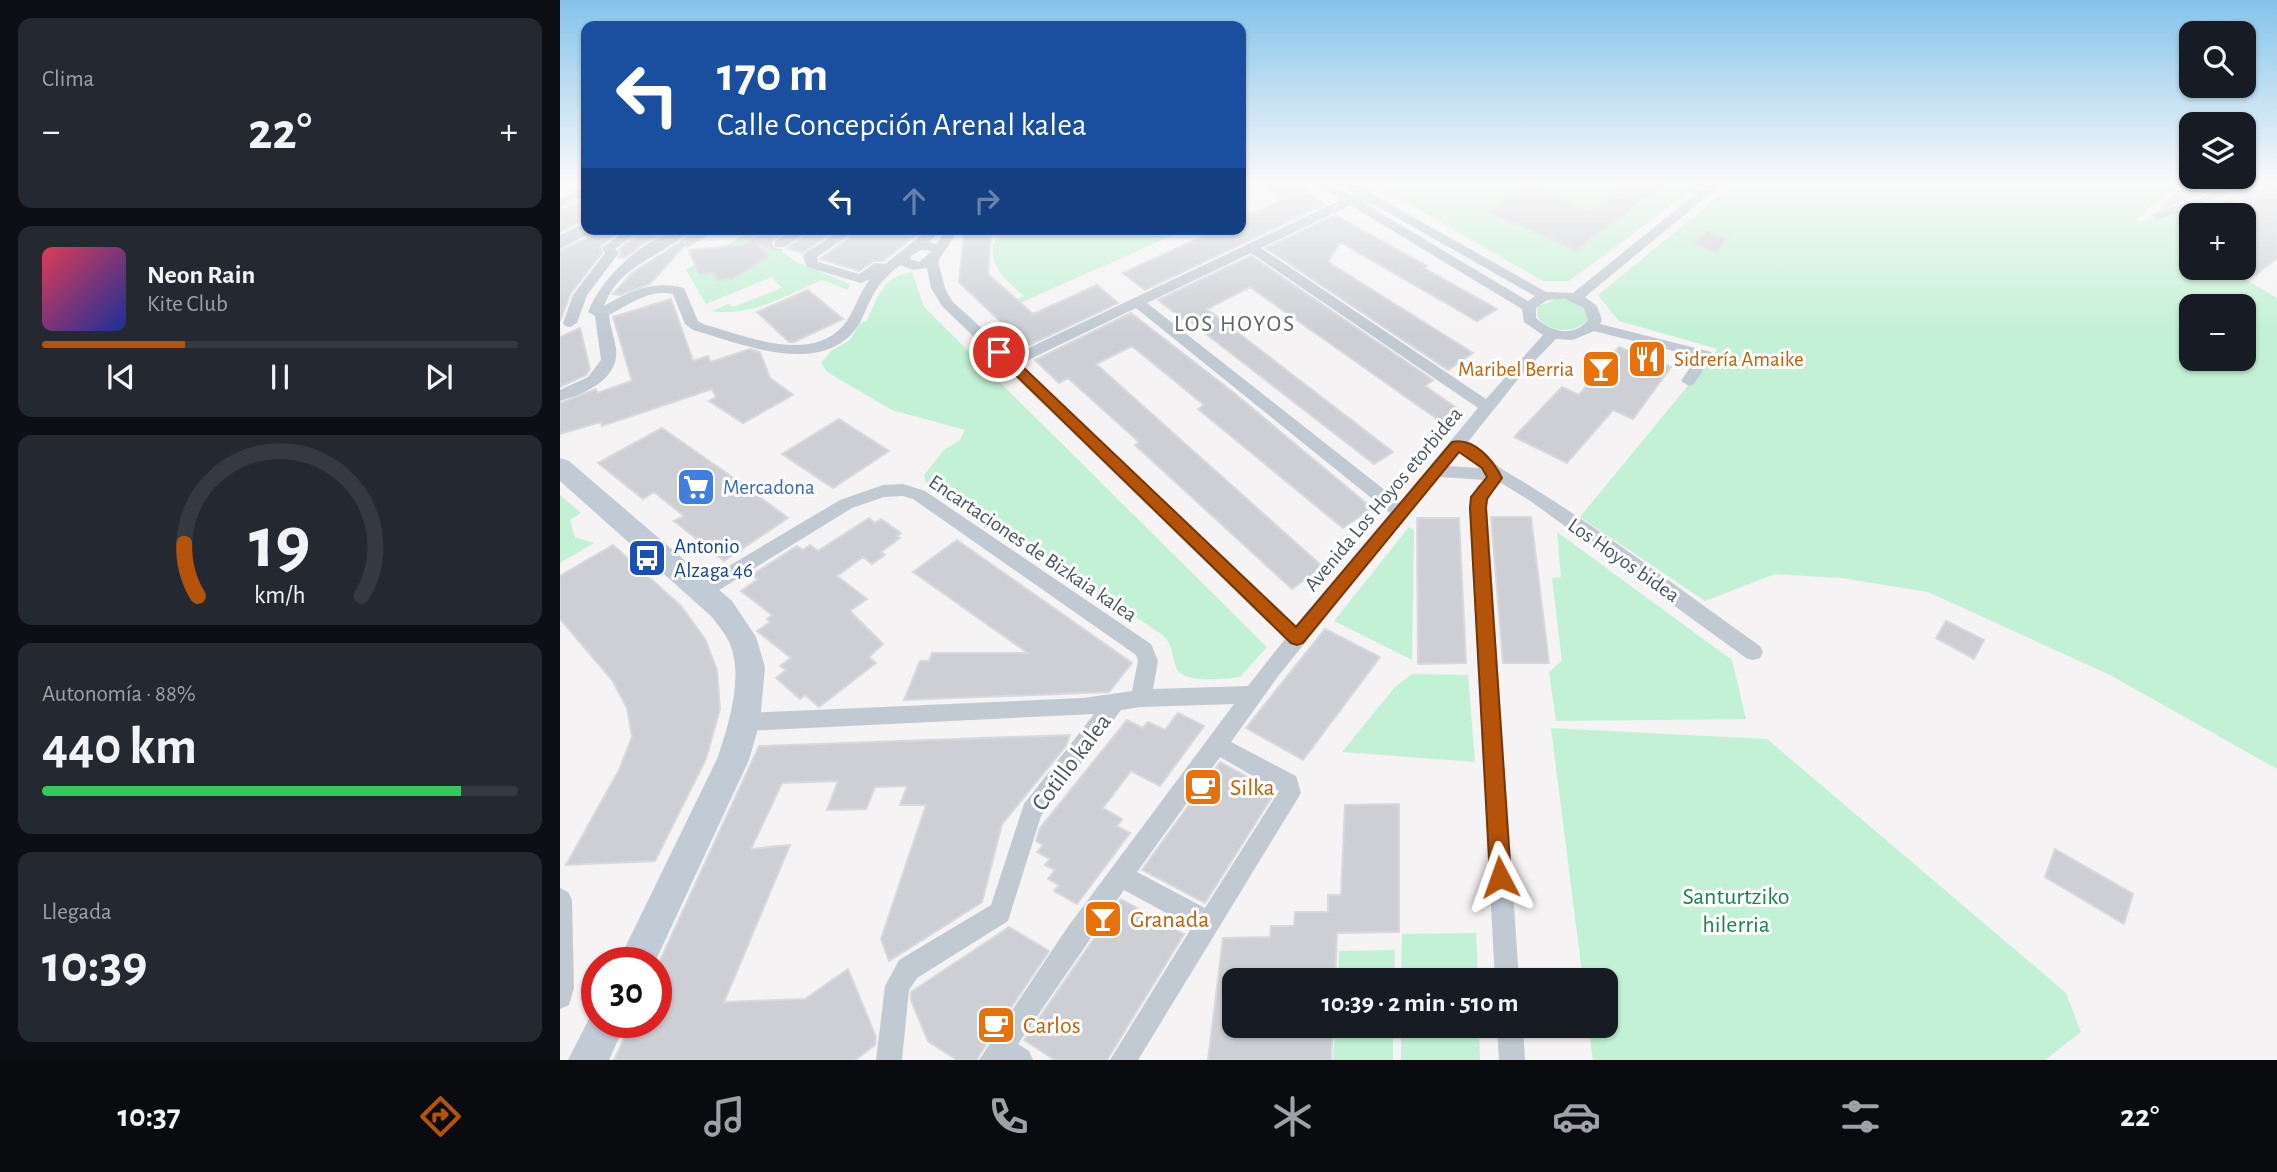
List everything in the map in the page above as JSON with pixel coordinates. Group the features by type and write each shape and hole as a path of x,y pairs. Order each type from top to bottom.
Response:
{"street":[{"path":"560,243 578,232"},
{"path":"1010,363 1285,232"},
{"path":"1403,232 1529,306"},
{"path":"1431,232 1544,296"},
{"path":"1576,297 1656,232"},
{"path":"570,323 580,295 612,253 608,248 629,235"},
{"path":"677,235 621,271 600,295 595,312 602,313 639,292 667,287 679,291 692,324 800,351 830,345 849,330 871,286 931,235"},
{"path":"780,244 794,235"},
{"path":"843,235 810,256 812,264 861,279 884,263 908,256 935,256"},
{"path":"949,235 935,256 938,288 947,303 1297,638"},
{"path":"1253,248 1489,408"},
{"path":"1529,306 1544,296 1576,297 1595,313 1592,326"},
{"path":"1139,303 1402,513"},
{"path":"1529,306 1529,319 1542,330 1552,334 1571,335 1592,326 1706,355 1689,382"},
{"path":"560,396 601,375 609,365 602,313"},
{"name":"Avenida Los Hoyos etorbidea","path":"1219,746 1252,695 1297,638 1552,334"},
{"name":"Los Hoyos bidea","path":"1457,445 1476,454 1492,470 1535,496 1754,652"},
{"path":"560,467 704,590 742,637 750,667 745,722 733,760 643,947"},
{"path":"1436,471 1480,475 1488,474 1492,470"},
{"path":"1492,470 1493,482 1483,490 1478,508 1506,968"},
{"name":"Encartaciones de Bizkaia kalea","path":"704,590 846,504 883,491 911,492 1144,650 1148,661 1141,698"},
{"name":"Cotillo kalea","path":"745,722 1083,707 1141,698 1252,695"},
{"name":"Cotillo kalea","path":"889,1060 897,986 908,969 1000,913 1032,811 1117,701"},
{"path":"1004,1056 1076,937 1219,746 1288,783 1290,793 1123,1060"},
{"path":"1122,876 1209,923"},
{"path":"560,900 560,996"},
{"path":"588,1060 599,1038"},
{"path":"1511,1038 1512,1060"}],"green space":[{"path":"1458,232 1635,232 1569,281 1543,281"},
{"path":"1674,232 2179,232 2179,280 2246,280 2277,298 2277,769 2110,675 1928,592 1841,578 1775,574 1705,601 1580,517 1718,349 1619,321 1598,295"},
{"path":"747,235 772,245 797,262 850,284 848,290 822,280 754,308 711,311 729,304 733,307 782,288 772,277 706,304 686,270"},
{"path":"999,235 1173,235 993,315 989,310 1024,296 996,267 993,249"},
{"path":"912,272 924,307 1267,647 1240,677 1204,679 1186,676 1176,667 1171,647 1164,636 964,502 958,502 926,484 924,475 944,450 960,440 965,430 892,410 827,372 821,363 831,351 850,340 860,323 867,321 882,289 894,278"},
{"path":"1559,299 1575,301 1586,309 1588,319 1569,330 1548,326 1537,316 1538,306"},
{"path":"560,495 581,513 570,520 575,537 594,543 560,563"},
{"path":"1409,527 1414,530 1412,660 1334,621"},
{"path":"1557,532 1732,660 1746,719 1556,721 1549,672 1562,661 1552,578 1561,577"},
{"path":"1412,674 1468,675 1475,762 1342,752 1395,687"},
{"name":"Santurtziko hilerria","path":"1551,728 1767,739 2066,993 2081,1032 2045,1060 1593,1060 1590,1038 1618,1038 1618,968 1581,968"},
{"path":"1476,933 1477,968 1401,968 1402,934"},
{"path":"1395,950 1394,968 1338,968 1339,951"},
{"path":"1334,1038 1393,1038 1393,1060 1333,1060"},
{"path":"1401,1038 1479,1038 1480,1060 1401,1060"}],"building":[{"path":"1265,232 1145,290 1123,273 1206,235"},
{"path":"1298,232 1367,232 1497,309 1477,321 1340,242 1328,262 1473,353 1448,370 1266,248"},
{"path":"1535,232 1600,232 1576,250"},
{"path":"1705,232 1728,239 1716,252 1694,244"},
{"path":"2256,232 2277,232 2277,258 2256,275"},
{"path":"592,235 615,235 600,246 602,253 571,293 560,321 560,251"},
{"path":"638,235 661,235 644,243 625,258 619,257 622,253 619,249"},
{"path":"688,235 706,235 687,247 686,244 650,284 620,295 613,294 632,273"},
{"path":"760,235 780,235 772,241 773,249 780,250 778,251 756,244 769,256 733,279 717,280 714,273 699,274 689,250 744,245"},
{"path":"805,235 829,235 802,253 787,248"},
{"path":"853,235 916,235 883,261 874,261 859,271 820,259"},
{"path":"991,235 988,274 1033,314 1097,285 1118,303 1023,348 1002,327 1005,326 959,282 964,236"},
{"path":"1251,256 1433,380 1425,386 1458,409 1440,421 1250,287 1207,309 1393,452 1374,464 1188,320 1185,321 1158,300"},
{"path":"808,290 843,319 789,342 757,312"},
{"path":"671,299 693,361 708,356 711,362 750,349 760,352 770,378 793,395 743,423 709,401 716,397 712,389 602,426 601,422 560,434 560,403 596,389 597,393 632,381 613,317"},
{"path":"1131,313 1234,393 1372,508 1343,528 1198,409 1204,405 1132,346 1096,364 1323,567 1292,589 1135,445 1139,442 1068,378 1059,383 1035,360"},
{"path":"580,328 590,369 586,375 560,387 560,337"},
{"path":"1619,347 1671,367 1633,419 1613,410 1567,463 1514,437 1562,387 1579,395"},
{"path":"839,419 889,451 833,488 782,454"},
{"path":"662,428 788,518 724,561 674,521 684,516 654,492 643,499 598,463"},
{"path":"1491,517 1531,517 1549,663 1503,663"},
{"path":"869,518 875,523 881,519 901,533 897,536 900,538 881,552 885,555 872,564 863,557 837,576 867,599 850,611 883,644 869,657 876,663 819,707 805,695 800,699 776,678 786,670 780,666 791,658 757,631 770,622 767,619 772,615 741,591 758,579 752,575 797,546 803,550 810,545 818,551"},
{"path":"1417,518 1459,518 1466,663 1418,664"},
{"path":"957,540 1132,663 1109,692 904,700 920,661 929,661 932,653 1028,653 913,572"},
{"path":"613,545 681,606 705,639 717,670 720,709 706,759 655,861 566,865 619,770 632,737 627,708 612,680 560,619 560,576"},
{"path":"1946,621 1984,640 1974,659 1936,638"},
{"path":"1325,629 1380,657 1303,760 1246,728"},
{"path":"1178,713 1204,726 1160,786 1131,771 1103,808 1122,819 1117,826 1130,833 1077,904 1054,891 1059,885 1048,879 1055,870 1045,865 1050,859 1037,852 1043,845 1036,841 1040,828 1127,720 1143,728 1148,722 1165,730"},
{"path":"1070,735 1066,746 1002,824 982,902 889,961 881,939 926,805 900,805 907,786 875,787 866,809 827,810 838,781 782,783 751,849 790,845 724,1002 805,999 848,969 876,1037 875,1045 855,1060 614,1060 624,1038 672,1038 672,947 666,947 759,746"},
{"path":"1220,762 1275,792 1205,903 1142,870"},
{"path":"1399,804 1399,932 1337,933 1336,968 1222,968 1222,1038 1332,1038 1331,1060 1208,1060 1223,938 1270,937 1271,926 1294,926 1295,912 1328,912 1328,895 1341,895 1345,805"},
{"path":"2055,849 2133,894 2124,924 2045,877"},
{"path":"1121,899 1184,934 1107,1060 1055,1060 1024,1040"},
{"path":"1009,927 1049,951 976,1060 957,1060 928,1041 911,1000 911,992"}],"place":[{"name":"Sidrería Amaike","path":"1647,359"},
{"name":"Maribel Berria","path":"1601,369"},
{"name":"Mercadona","path":"696,487"},
{"name":"Antonio Alzaga 46","path":"647,558"},
{"name":"Silka","path":"1203,787"},
{"name":"Granada","path":"1103,919"},
{"name":"Carlos","path":"996,1025"}],"district":[{"name":"LOS HOYOS","path":"1235,323"}],"route":[{"path":"999,352 1297,638 1457,445 1476,454 1488,464 1495,478 1479,497 1478,508 1500,877"}]}
